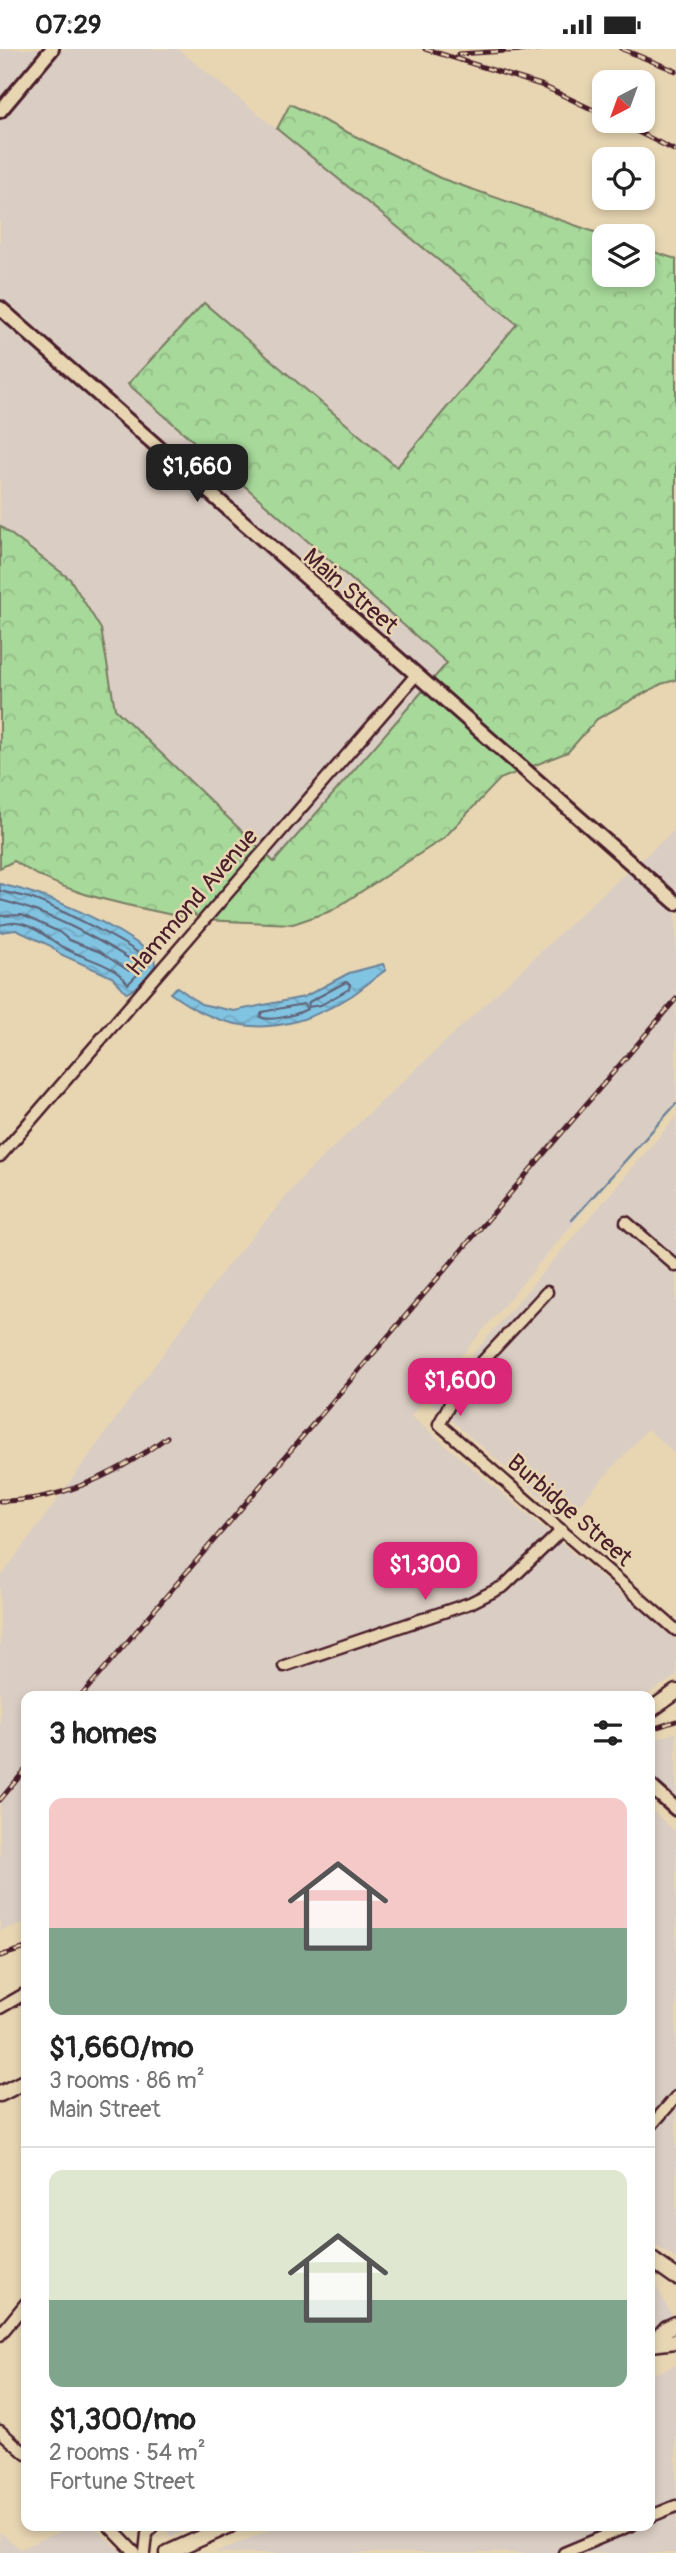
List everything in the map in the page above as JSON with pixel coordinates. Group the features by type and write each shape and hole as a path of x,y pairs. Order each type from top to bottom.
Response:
{"main road":[{"path":"655,1707 676,1692"},
{"path":"0,2094 21,2084"},
{"path":"655,2261 676,2266"},
{"path":"655,2263 676,2277"},
{"path":"655,2340 667,2328 676,2324"},
{"path":"655,2343 676,2341"},
{"path":"168,2553 217,2531"}],"street":[{"path":"0,111 52,49"},
{"name":"Main Street","path":"0,309 676,903"},
{"name":"Hammond Avenue","path":"0,1156 415,675"},
{"path":"626,1222 676,1266"},
{"name":"Burbidge Street","path":"547,1292 459,1387 439,1424 676,1630"},
{"path":"284,1666 450,1609 503,1586 562,1530"},
{"path":"655,1790 676,1809"},
{"path":"0,2008 21,1996"},
{"path":"655,2121 676,2097"},
{"path":"0,2335 21,2309"},
{"path":"0,2431 21,2450"},
{"path":"655,2515 676,2506"},
{"path":"114,2531 135,2553"},
{"path":"145,2553 149,2531"},
{"path":"564,2553 617,2531"}],"shaded area":[{"path":"0,49 178,49 517,324 397,467 204,303 128,383 447,663 274,862 115,709 101,629 70,579 0,526"},
{"path":"676,829 676,1101 411,1416 676,1640 676,1676 653,1691 21,1691 21,1924 0,1931 0,1578 226,1267 308,1171 590,905"},
{"path":"676,1117 676,1455 648,1429 566,1519 431,1403"},
{"path":"676,1732 676,1800 655,1782 655,1740"},
{"path":"655,1813 676,1832 676,2259 655,2245"},
{"path":"655,2284 674,2319 655,2327"},
{"path":"676,2365 676,2553 214,2553 267,2531 655,2531 655,2374"},
{"path":"61,2531 98,2531 124,2553 0,2553 0,2532 20,2549"},
{"path":"166,2531 184,2531 171,2537"}],"green space":[{"path":"290,104 440,178 592,231 592,287 655,287 655,252 676,259 676,680 661,684 597,719 568,752 500,779 444,838 331,911 293,924 202,920 192,913 181,917 116,903 73,890 33,873 14,861 0,868 0,526 70,579 101,629 115,709 274,862 447,663 128,384 204,303 397,467 517,324 277,129"}],"water":[{"path":"0,884 60,903 100,921 154,955 155,967 140,985 127,993 112,977 60,954 51,946 16,930 0,932"},
{"path":"383,964 386,970 351,996 304,1019 282,1024 259,1026 215,1018 170,993 177,987 201,1004 234,1011 304,997 349,973"}],"waterway":[{"path":"572,1220 676,1104"}],"railway":[{"path":"425,49 541,85 592,109"},
{"path":"458,54 538,49"},
{"path":"622,49 676,71"},
{"path":"640,133 676,151"},
{"path":"85,1691 676,999"},
{"path":"0,1501 45,1496 88,1483 129,1462 167,1437"},
{"path":"655,1728 676,1721"},
{"path":"0,1800 21,1775"},
{"path":"0,1956 21,1950"}]}
